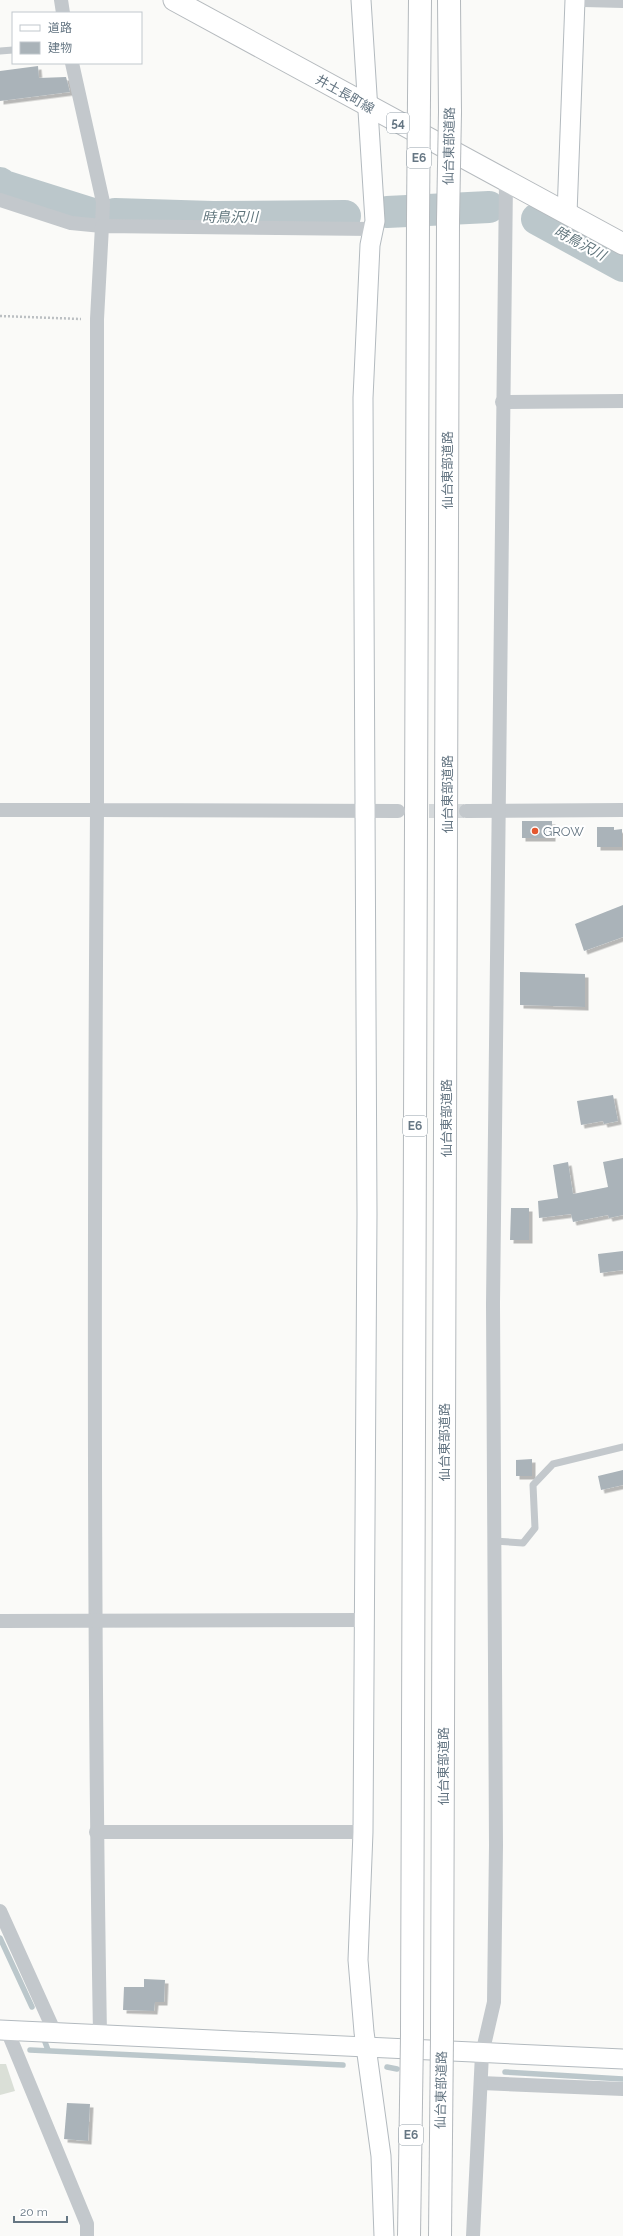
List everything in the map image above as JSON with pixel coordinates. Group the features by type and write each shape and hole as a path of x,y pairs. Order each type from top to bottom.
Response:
{"highway":[{"name":"E6","path":"410,2236 420,0"},
{"name":"仙台東部道路","path":"440,2236 442,2036 448,220 450,112 449,0"}],"main road":[{"name":"井土長町線","path":"174,0 368,107 623,244"}],"street":[{"path":"61,0 63,12"},
{"path":"361,0 374,191 373,229 370,245 364,398 367,1214 363,1832 358,1960 366,2048 381,2156 384,2236"},
{"path":"566,214 575,0"},
{"path":"584,0 623,0"},
{"path":"72,64 103,202 97,319 97,810 94,1219 96,1832 100,2035"},
{"path":"473,2236 482,2054 494,2002 496,1845 494,1304 502,402 506,181"},
{"path":"0,200 71,223 102,226 373,229"},
{"path":"502,402 623,401"},
{"path":"0,810 398,811"},
{"path":"466,811 623,810"},
{"path":"0,1621 365,1620"},
{"path":"96,1832 363,1832"},
{"path":"0,1911 55,2032"},
{"path":"87,2236 87,2224 3,2030 482,2054 623,2059"},
{"path":"481,2083 623,2089"}],"lane":[{"path":"0,51 12,50"},
{"path":"494,1541 523,1543 535,1528 533,1485 553,1464 623,1447"}],"path":[{"path":"0,316 97,319"}],"shaded area":[{"path":"0,2064 6,2064 15,2091 0,2095"}],"building":[{"path":"38,66 39,78 66,77 70,92 0,101 0,71"},
{"path":"522,821 552,821 552,838 522,838"},
{"path":"597,827 614,827 614,830 622,829 622,847 597,847"},
{"path":"623,905 623,937 584,951 575,924"},
{"path":"520,972 585,974 585,1007 520,1005"},
{"path":"613,1095 618,1121 604,1124 603,1121 581,1125 577,1101"},
{"path":"623,1158 623,1215 609,1218 608,1215 573,1222 571,1214 539,1218 538,1201 558,1198 553,1165 568,1162 573,1194 608,1187 603,1162"},
{"path":"511,1208 529,1208 529,1240 510,1240"},
{"path":"623,1251 623,1270 600,1273 598,1254"},
{"path":"532,1459 532,1476 516,1476 516,1460"},
{"path":"623,1470 623,1485 601,1490 598,1476"},
{"path":"144,1979 165,1980 164,2002 155,2002 154,2011 123,2010 124,1987 144,1987"},
{"path":"67,2103 90,2104 88,2141 64,2139"}],"waterway":[{"name":"時鳥沢川","path":"0,183 4,186 93,214"},
{"name":"時鳥沢川","path":"387,212 489,207"},
{"name":"時鳥沢川","path":"115,214 213,217 345,216"},
{"name":"時鳥沢川","path":"537,219 623,266"},
{"path":"0,1938 32,2007"},
{"path":"45,2042 48,2050"},
{"path":"30,2050 343,2065"},
{"path":"387,2067 397,2069"},
{"path":"505,2072 623,2079"}],"tunnel":[{"path":"408,811 466,811"}],"place":[{"name":"GROW","path":"535,831"}]}
